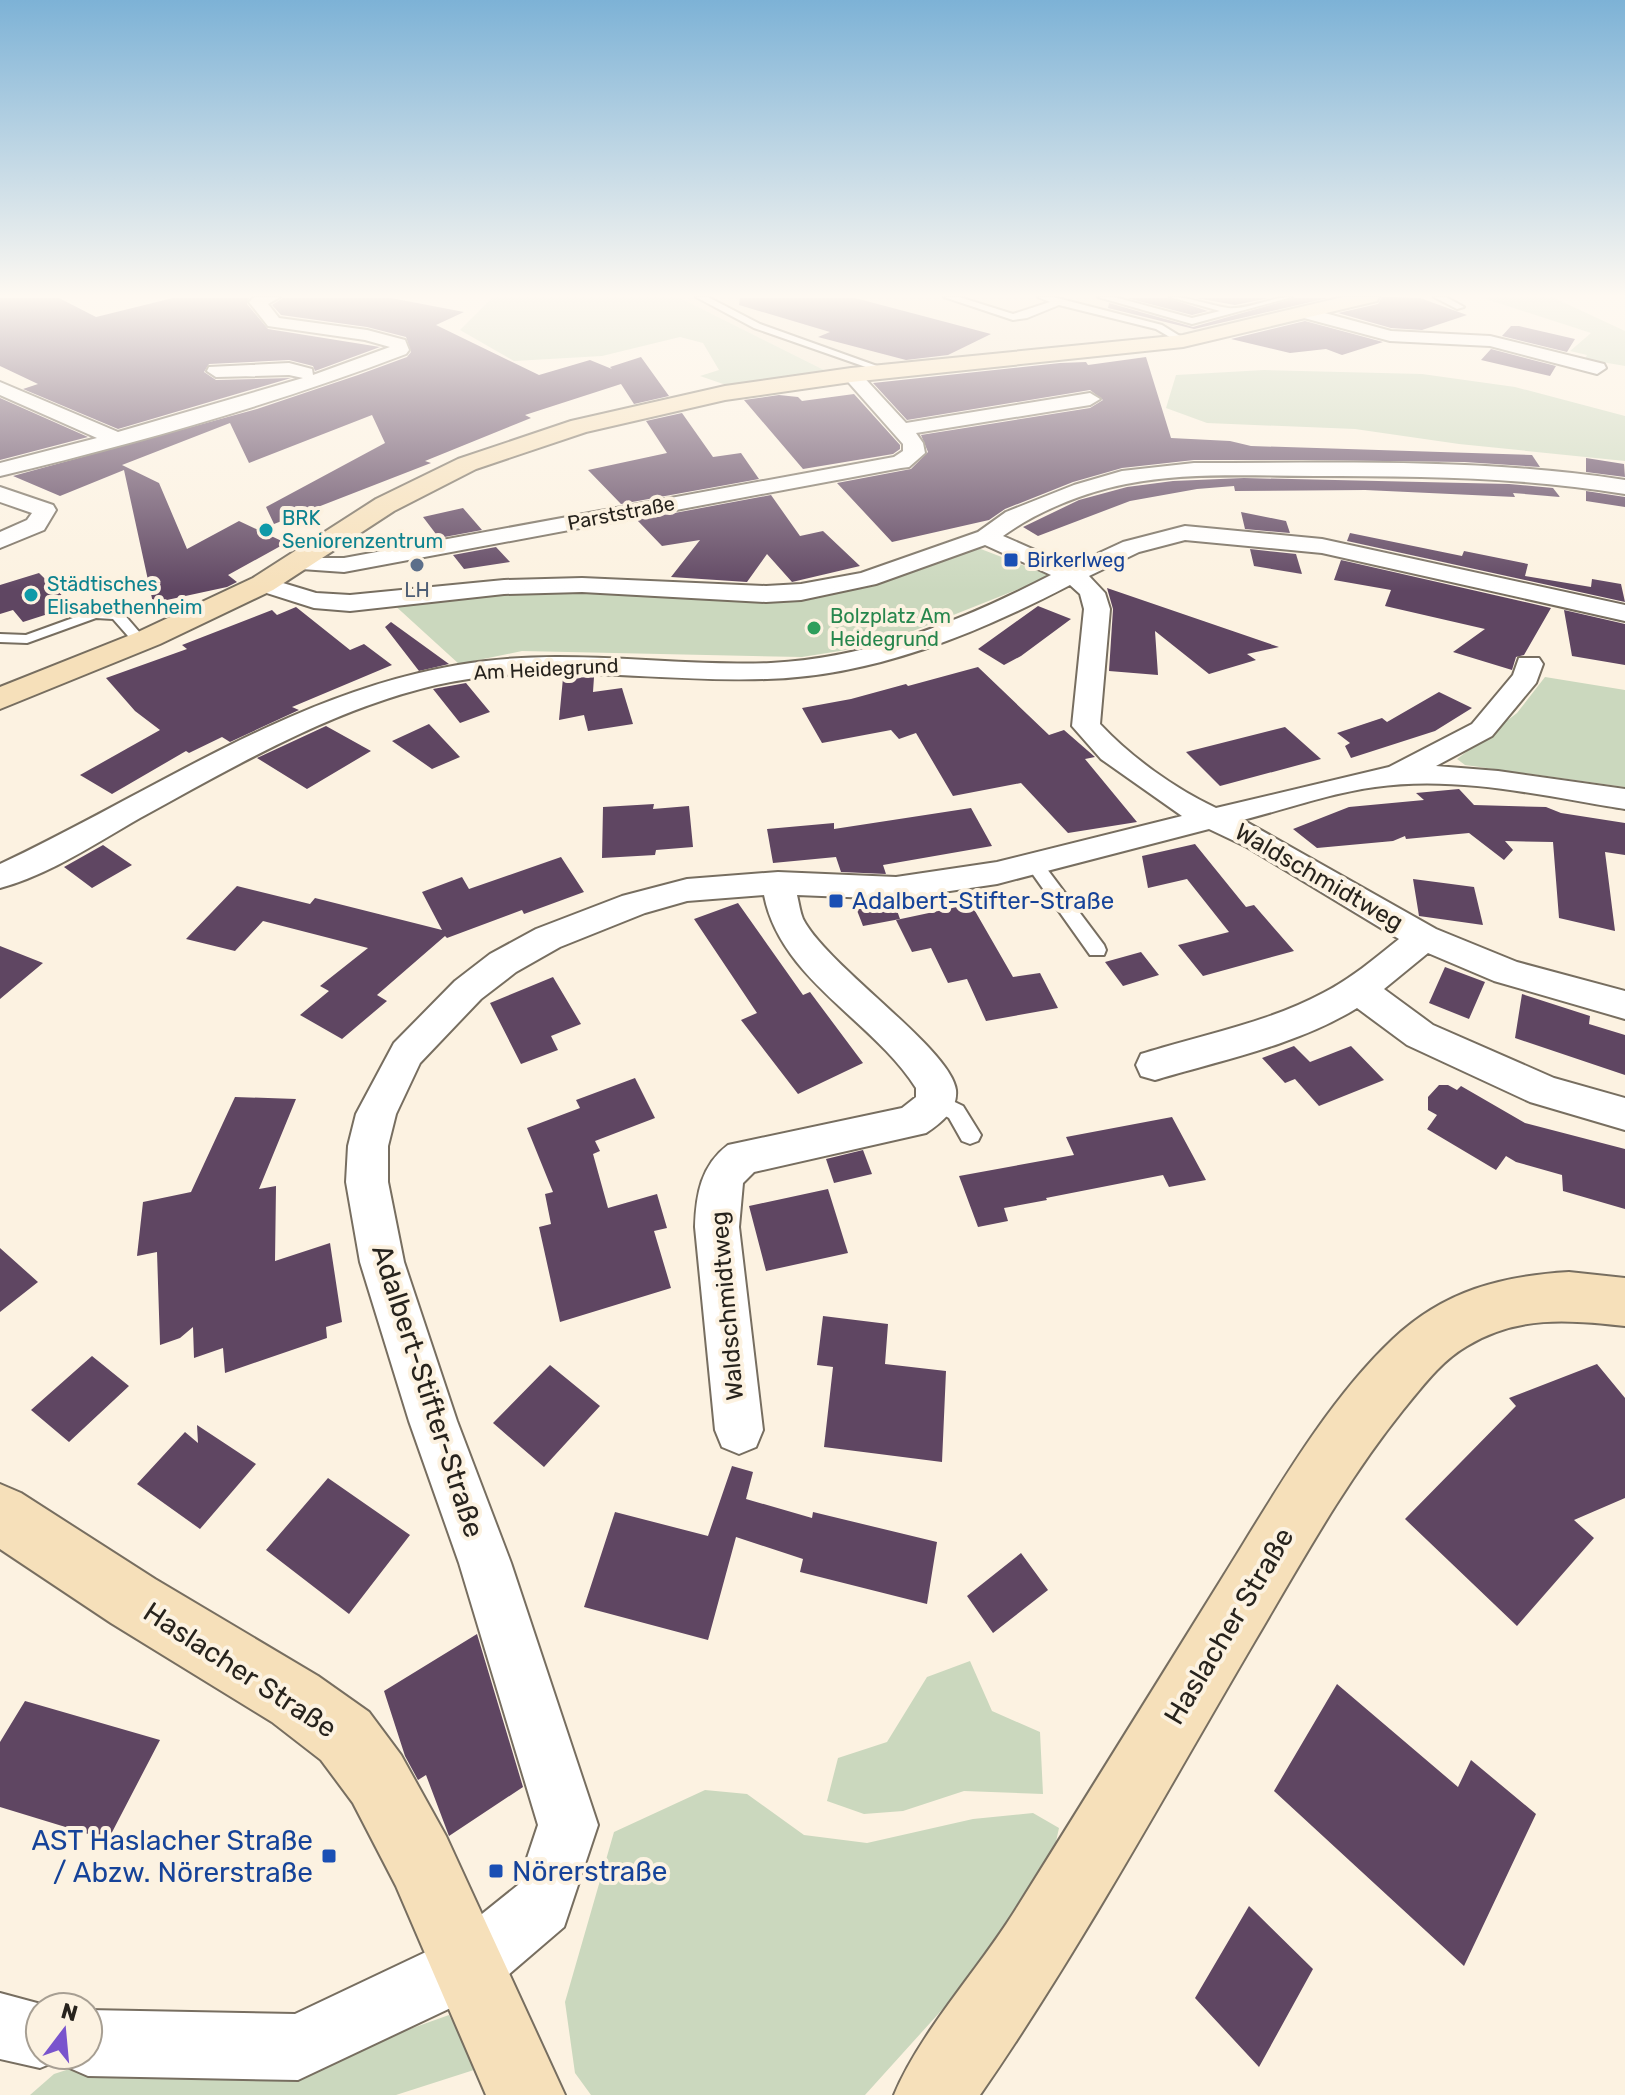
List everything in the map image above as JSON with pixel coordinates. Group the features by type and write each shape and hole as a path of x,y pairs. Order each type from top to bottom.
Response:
{"street":[{"path":"16,395 117,439"},
{"path":"0,470 263,395"},
{"path":"0,699 140,641 263,584 385,505 482,459 608,419 717,395"},
{"name":"Parststraße","path":"296,563 344,565 901,462 914,453 913,443 868,395"},
{"path":"899,430 1090,399"},
{"path":"263,584 314,600 350,603 504,587 582,585 766,594 801,592 867,579 986,537 1014,517 1082,490 1122,478 1170,470 1431,470 1562,477 1625,487"},
{"path":"0,494 45,510 36,525 0,541"},
{"path":"1071,575 1131,547 1185,533 1322,546 1625,613"},
{"path":"986,537 1071,575 1094,592 1097,609 1086,699 1086,726 1111,753 1187,806 1213,817"},
{"name":"Am Heidegrund","path":"0,877 284,730 334,708 401,686 457,674 526,666 589,664 785,671 842,663 901,650 940,636 1029,598 1071,575"},
{"name":"Adalbert-Stifter-Straße","path":"470,1965 542,1905 568,1825 485,1563 433,1421 382,1262 367,1182 368,1146 376,1114 407,1053 468,990 503,963 548,938 634,904 687,890 778,883 896,888 1035,865 1213,817 1397,775 1482,730 1526,677 1529,664"},
{"name":"Adalbert-Stifter-Straße","path":"1397,775 1459,778 1625,799"},
{"name":"Waldschmidtweg","path":"1213,817 1258,840 1424,938 1507,972 1625,1005"},
{"path":"778,883 786,921 813,957 924,1068 936,1086 936,1101"},
{"name":"Waldschmidtweg","path":"1155,1065 1273,1029 1325,1009 1358,989 1424,938"},
{"path":"1358,989 1420,1035 1544,1091 1625,1114"},
{"name":"Waldschmidtweg","path":"739,1430 717,1227 717,1197 729,1165 743,1157 912,1122 936,1101"},
{"name":"Haslacher Straße","path":"933,2095 1016,1978 1290,1524 1352,1429 1411,1358 1445,1330 1483,1310 1520,1299 1569,1296 1625,1302"},
{"name":"Haslacher Straße","path":"0,1514 133,1601 295,1699 345,1736 377,1779 421,1861 526,2095"},
{"path":"104,2043 298,2047 470,1965"},
{"path":"0,2026 24,2031"}],"lane":[{"path":"0,638 27,639 95,614 117,615 140,641"},
{"path":"1035,865 1097,950"},
{"path":"936,1101 956,1112 970,1135"}],"green space":[{"path":"1170,395 1544,395 1625,416 1625,461 1459,444 1355,429 1207,423 1166,408"},
{"path":"973,546 1051,576 898,637 802,657 522,651 459,664 391,602 495,591 595,589 766,597"},
{"path":"1545,677 1625,690 1625,787 1465,765 1457,759 1517,713"},
{"path":"970,1661 992,1711 1040,1732 1043,1794 964,1791 903,1811 864,1814 827,1801 838,1758 887,1742 927,1677"},
{"path":"705,1790 747,1794 804,1835 867,1843 973,1819 1033,1813 1059,1828 1055,1846 1065,1851 949,2002 865,2095 591,2095 575,2073 565,2002 614,1832"},
{"path":"449,2015 477,2069 396,2095 30,2095 54,2074 63,2071 104,2071 104,2062 340,2054"}],"building":[{"path":"37,395 234,395 118,429"},
{"path":"299,395 588,395 525,415 531,418 425,461 431,463 274,524 266,507 385,443 372,415 249,463 230,423 122,465 159,483 187,549 239,521 286,543 228,575 237,582 227,587 153,603 124,470 60,496 13,476"},
{"path":"628,395 669,396 634,404"},
{"path":"779,395 798,397 802,401 855,395 900,445 900,449 893,454 803,469 744,400"},
{"path":"884,395 1061,395 907,420"},
{"path":"1096,395 1158,395 1171,438 1230,441 1251,446 1532,455 1540,467 1464,462 1194,460 1122,468 1073,482 1005,509 989,520 892,542 837,483 911,469 928,452 921,435 1090,408 1103,400"},
{"path":"0,398 88,437 0,460"},
{"path":"682,413 713,457 741,453 759,479 621,504 588,470 667,453 646,421"},
{"path":"1586,458 1624,464 1625,477 1586,472"},
{"path":"1244,478 1509,484 1553,488 1560,497 1365,490 1235,491 1234,486 1130,501 1038,536 1023,527 1079,500 1127,487 1173,481"},
{"path":"1586,491 1625,497 1625,507 1586,501"},
{"path":"771,495 800,536 823,531 860,566 792,582 767,554 747,582 671,577 700,540 662,546 637,520"},
{"path":"463,508 482,530 439,538 423,517"},
{"path":"1241,512 1286,521 1290,533 1245,529"},
{"path":"1350,533 1462,556 1464,551 1528,564 1525,576 1591,587 1592,579 1621,584 1625,602 1347,541"},
{"path":"496,547 510,562 464,569 453,555"},
{"path":"1250,549 1296,554 1302,574 1254,566"},
{"path":"1341,560 1551,608 1524,655 1516,657 1512,670 1453,652 1485,629 1385,606 1391,590 1334,580"},
{"name":"Städtisches Elisabethenheim","path":"39,573 73,606 23,622 13,610 0,614 0,585"},
{"path":"1107,588 1279,647 1247,654 1256,660 1209,674 1155,631 1158,675 1109,671 1113,609"},
{"path":"1038,606 1071,619 1004,665 978,649"},
{"path":"296,607 350,650 364,644 392,665 292,707 299,710 230,742 222,737 189,753 186,751 112,794 80,775 160,730 135,711 106,678 187,649 182,645 272,610 277,615"},
{"path":"1564,610 1625,624 1625,665 1572,656"},
{"path":"391,622 449,664 419,671 385,627"},
{"path":"978,667 1049,735 1064,730 1095,757 1085,759 1137,822 1068,833 1021,783 953,796 916,733 899,739 891,730 822,743 802,708 908,686"},
{"path":"594,677 593,692 622,688 633,724 588,731 584,715 559,720 563,678"},
{"path":"466,683 490,712 460,723 433,689"},
{"path":"1439,692 1472,708 1435,731 1351,758 1345,746 1350,743 1337,733 1382,718 1387,722"},
{"path":"429,724 460,757 432,769 392,741"},
{"path":"326,726 371,751 307,789 257,758"},
{"path":"1285,727 1321,759 1220,786 1186,752"},
{"path":"1459,789 1474,805 1546,807 1561,813 1625,823 1625,855 1605,852 1615,931 1559,918 1553,842 1505,841 1513,850 1504,860 1469,833 1406,839 1405,836 1393,841 1317,848 1293,829 1349,807 1424,800 1416,793"},
{"path":"654,804 653,809 689,806 693,847 656,850 655,855 602,858 603,807"},
{"path":"971,808 992,846 883,865 886,874 841,872 836,857 773,863 767,829 834,823 834,829"},
{"path":"1195,844 1246,907 1254,905 1294,951 1203,976 1178,945 1229,932 1187,879 1148,888 1142,856"},
{"path":"103,845 132,865 92,888 64,867"},
{"path":"561,857 584,892 524,914 522,910 447,938 445,936 377,995 387,1001 342,1039 300,1015 329,991 320,986 368,948 263,921 235,951 186,939 237,886 310,904 315,898 442,930 422,892 462,877 469,889"},
{"path":"1413,879 1474,887 1483,925 1419,916"},
{"path":"853,900 894,902 900,919 863,926"},
{"path":"738,903 803,995 810,992 863,1063 798,1094 741,1020 757,1013 694,919"},
{"path":"971,904 1013,977 1040,973 1058,1008 986,1021 967,979 948,983 931,948 912,952 896,920"},
{"path":"0,946 43,963 0,999"},
{"path":"1141,952 1159,975 1123,986 1105,962"},
{"path":"1445,967 1485,982 1469,1019 1429,1003"},
{"path":"553,977 581,1024 551,1036 558,1050 521,1064 490,1003"},
{"path":"1522,994 1590,1016 1589,1024 1625,1035 1625,1075 1515,1038"},
{"path":"1294,1046 1310,1062 1351,1046 1384,1080 1319,1106 1295,1079 1285,1083 1262,1058"},
{"path":"635,1078 655,1118 595,1141 600,1151 593,1154 608,1208 657,1194 667,1228 654,1231 671,1288 560,1322 539,1227 551,1224 545,1194 553,1192 527,1128 580,1108 576,1100"},
{"path":"1439,1085 1448,1085 1457,1090 1461,1086 1525,1123 1625,1149 1625,1209 1563,1191 1562,1175 1516,1162 1506,1156 1496,1170 1427,1129 1437,1115 1428,1110 1428,1097"},
{"path":"235,1097 296,1099 259,1189 276,1186 275,1261 330,1243 342,1322 326,1327 327,1338 225,1373 223,1348 194,1358 193,1327 180,1338 160,1345 157,1252 137,1256 143,1202 191,1192"},
{"path":"1172,1117 1206,1180 1169,1187 1163,1175 1046,1198 1004,1208 1008,1221 978,1227 959,1176 1074,1155 1066,1137"},
{"path":"863,1150 872,1174 834,1183 826,1159"},
{"path":"828,1189 848,1253 766,1271 749,1206"},
{"path":"0,1248 38,1282 0,1312"},
{"path":"823,1316 888,1324 885,1364 946,1371 942,1462 824,1447 833,1367 817,1365"},
{"path":"92,1356 129,1386 69,1442 31,1410"},
{"path":"1597,1364 1625,1398 1625,1498 1574,1520 1594,1538 1517,1626 1405,1519 1516,1406 1509,1398"},
{"path":"550,1365 600,1406 544,1467 493,1423"},
{"path":"197,1425 256,1464 200,1529 137,1484 185,1432 198,1443"},
{"path":"732,1466 753,1472 746,1499 812,1518 813,1512 937,1542 927,1604 800,1572 803,1559 736,1537 708,1640 584,1607 615,1512 708,1536"},
{"path":"328,1478 410,1535 349,1614 266,1550"},
{"path":"1021,1553 1048,1590 993,1633 967,1596"},
{"path":"477,1634 523,1787 449,1836 426,1775 418,1780 405,1756 384,1691"},
{"path":"1337,1684 1458,1787 1471,1760 1536,1814 1464,1966 1274,1791"},
{"path":"25,1701 160,1740 108,1840 0,1807 0,1742"},
{"path":"1249,1906 1313,1969 1259,2067 1195,1998"}],"place":[{"name":"BRK Seniorenzentrum","path":"266,530"},
{"name":"Birkerlweg","path":"1011,560"},
{"name":"LH","path":"417,565"},
{"name":"Städtisches Elisabethenheim","path":"31,595"},
{"name":"Bolzplatz Am Heidegrund","path":"814,628"},
{"name":"Adalbert-Stifter-Straße","path":"836,901"},
{"name":"AST Haslacher Straße / Abzw. Nörerstraße","path":"329,1856"},
{"name":"Nörerstraße","path":"496,1871"}]}
